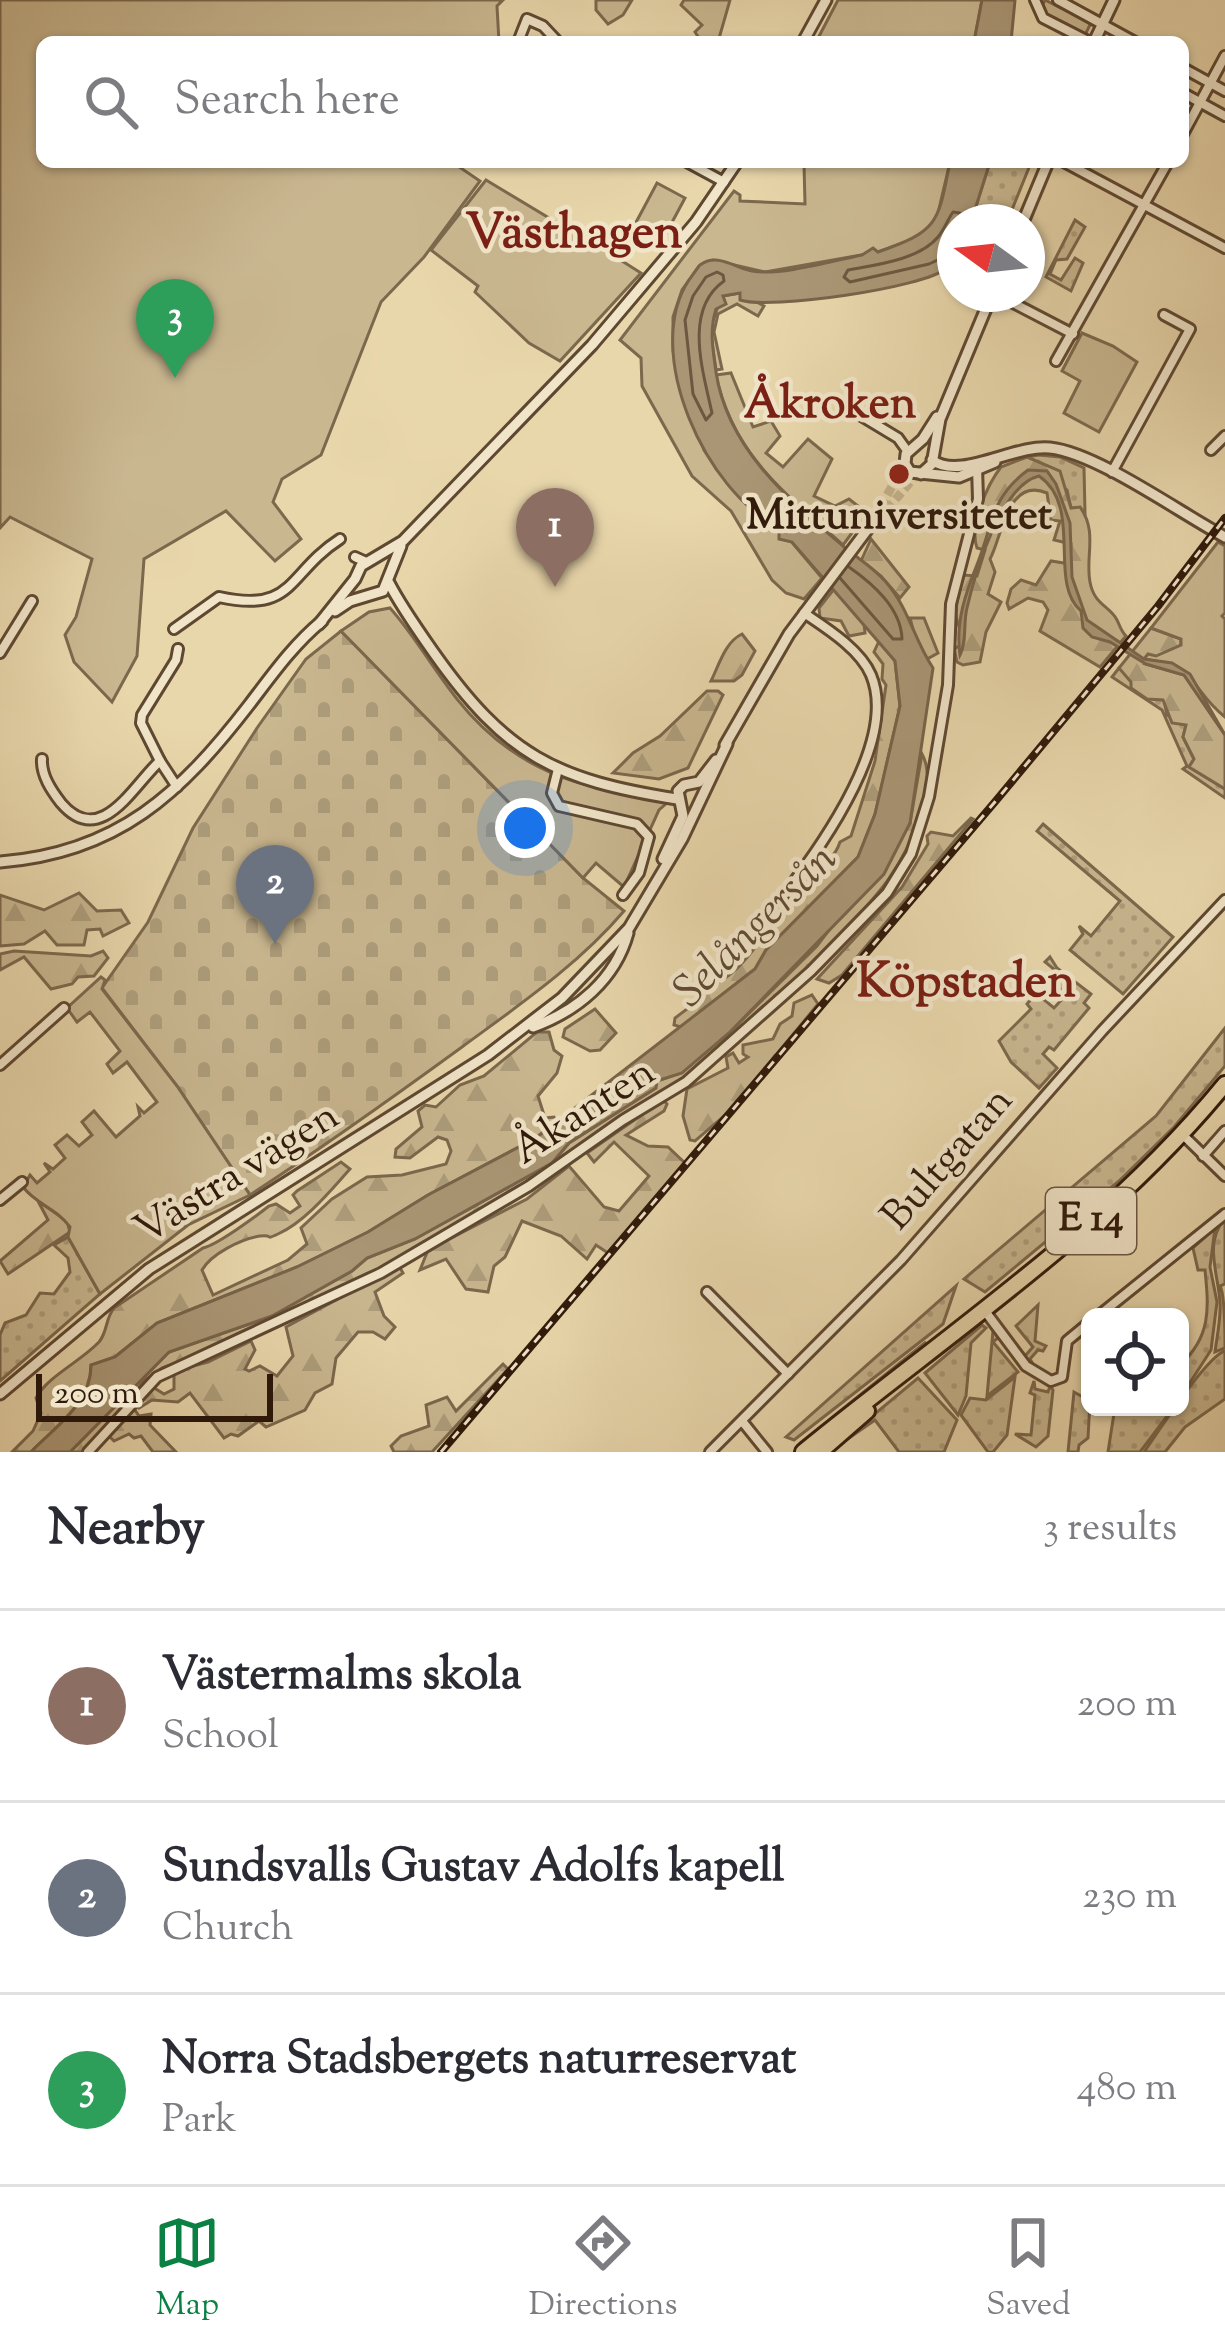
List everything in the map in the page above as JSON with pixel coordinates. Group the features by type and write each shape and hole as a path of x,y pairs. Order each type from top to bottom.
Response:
{"highway":[{"name":"E 14","path":"803,1452 1094,1219 1183,1135 1225,1084"},
{"name":"E 14","path":"820,1452 943,1344"}],"street":[{"path":"806,36 826,0"},
{"path":"1035,0 1043,18 1080,36"},
{"path":"1058,0 1123,36"},
{"path":"1096,36 1114,0"},
{"path":"520,36 527,19 552,36"},
{"path":"1189,123 1225,56"},
{"path":"1189,71 1225,91"},
{"path":"1189,97 1225,116"},
{"path":"698,168 724,182"},
{"path":"319,624 363,568 403,541 592,345 696,222 733,168"},
{"path":"1030,204 1046,168"},
{"path":"1076,168 1225,248"},
{"path":"1056,361 1165,168"},
{"path":"921,474 932,458 947,404 986,312"},
{"path":"1030,312 1073,334"},
{"path":"1111,473 1190,329 1164,315"},
{"path":"947,404 911,450 907,467 921,474 959,477 1005,456 1053,448 1111,473 1225,537"},
{"path":"844,406 911,450"},
{"path":"1211,450 1225,436"},
{"path":"911,450 924,448 950,468 976,466"},
{"name":"Åkanten","path":"88,1452 157,1377 381,1274 529,1186 686,1082 811,971 887,893 911,854 929,797 948,685 951,604 978,499 976,466"},
{"path":"645,791 682,786 698,789 804,613 867,530"},
{"path":"174,629 219,597 252,603 281,595 307,565 340,539"},
{"path":"380,593 403,541"},
{"path":"363,568 381,563 403,609 485,721 507,740 591,782 695,806"},
{"path":"363,568 367,594"},
{"path":"0,862 56,854 140,817 202,766 301,639 319,624 367,594 380,593 403,609"},
{"path":"0,653 32,601"},
{"path":"746,940 807,868 837,819 859,771 874,720 874,686 865,663 804,613"},
{"path":"178,649 141,723 178,789"},
{"path":"42,759 40,766 52,791 69,812 87,820 128,799 160,760"},
{"path":"558,769 552,787 559,806 637,824 650,837 647,856 623,895"},
{"name":"Västra vägen","path":"663,867 681,824 682,786"},
{"name":"Västra vägen","path":"0,1394 149,1269 525,1029 593,970 629,928 682,839 698,789"},
{"name":"Bultgatan","path":"710,1452 901,1260 1102,1031 1225,900"},
{"path":"0,1065 64,1008"},
{"path":"1203,1156 1225,1131"},
{"path":"1183,1135 1225,1175"},
{"path":"0,1200 22,1182"},
{"path":"1107,1308 1225,1214"},
{"path":"707,1292 788,1374"},
{"path":"985,1310 1026,1366 1052,1381 1062,1377 1070,1336 1081,1328"},
{"path":"742,1421 767,1449"}],"green space":[{"path":"0,0 503,0 497,6 499,36 36,36 36,168 461,168 480,181 424,257 381,302 321,455 282,479 273,502 301,539 275,561 226,511 144,559 137,656 112,702 74,662 65,635 76,617 92,559 10,517 0,528"},
{"path":"596,0 632,0 623,15 608,24 596,10"},
{"path":"684,0 730,0 720,36 698,36 695,32 702,25 681,5"},
{"path":"838,0 982,0 975,36 819,36"},
{"path":"1045,0 1091,23 1082,36 1048,19 1042,7"},
{"path":"804,168 949,168 937,215 919,237 878,252 765,272 713,260 699,266 682,290 673,317 673,351 704,450 738,495 779,527 822,578 804,599 786,593 772,580 731,511 692,476 642,386 641,358 620,340 734,191 740,201 805,204"},
{"path":"988,168 1029,168 1014,204 977,204"},
{"name":"Västhagen","path":"486,180 599,248 608,236 628,248 622,261 641,273 560,361 529,343 475,292 478,286 431,250"},
{"path":"657,183 685,198 661,243 633,228"},
{"path":"1075,220 1085,227 1067,259 1056,260 1050,274 1061,280 1075,258 1083,263 1071,291 1046,277"},
{"path":"740,293 764,306 758,316 737,304 718,314 714,332 722,369 716,370 710,328 722,296"},
{"path":"1082,333 1137,362 1099,432 1064,413 1080,381 1062,371"},
{"path":"731,373 753,427 771,421 780,436 766,453 783,467 808,439 832,459 814,496 835,506 849,499 867,513 843,545 748,450 724,403 716,375"},
{"path":"1027,457 1060,457 1084,468 1085,513 1071,508 1067,490"},
{"path":"1027,457 1060,471 1071,508 1080,507 1085,516 1092,590 1126,636 1100,667 1040,631 1048,610 1043,602 1028,598 1009,609 1011,589 1021,580 1036,585 1051,561 1070,564 1071,544 1054,540 1060,521 1051,520 1047,493 1034,490 1015,501 990,559 995,572 988,594 1001,602 986,632 980,662 957,662 954,649 962,640 956,610 963,575 977,576 985,550 977,548 975,539 981,506 1001,467"},
{"path":"871,539 909,587 900,598 861,561"},
{"path":"1218,542 1225,546 1225,717 1185,673 1144,659 1181,645 1181,639 1151,628"},
{"path":"834,589 864,624 865,633 849,636 841,621 820,618 819,608"},
{"path":"390,608 457,699 502,744 578,783 669,801 659,810 624,887 596,863 583,878 341,631 369,612"},
{"path":"910,618 924,618 938,653 927,659 917,645"},
{"path":"1151,628 1181,639 1181,645 1146,664 1184,675 1225,735 1225,789 1189,767 1194,759 1183,737 1186,725 1172,723 1163,700 1147,699 1131,688 1119,668"},
{"path":"341,631 583,878 624,911 568,967 526,1000 250,1195 177,1086 102,988 148,922 193,828 257,728 306,659"},
{"path":"742,634 755,651 742,675 734,681 711,681 727,648"},
{"path":"879,641 895,661 900,706 875,814 858,857 766,950 755,969 681,1027 674,1025 675,1018 703,997 705,987 735,970 797,890 851,836 875,761 886,685 883,664 874,652"},
{"path":"1119,668 1152,698 1164,700 1167,715 1186,725 1183,737 1194,759 1189,767 1225,789 1225,798 1183,769 1187,766 1162,710 1112,677"},
{"path":"707,691 723,695 688,768 659,779 613,773 660,736"},
{"path":"922,754 927,777 919,815 905,852 885,884 782,996 707,1063 503,1197 393,1262 280,1319 162,1368 145,1380 83,1452 70,1452 169,1352 272,1316 367,1258 415,1239 552,1163 569,1143 655,1088 657,1081 682,1072 817,946 910,823"},
{"path":"971,818 842,975 829,983 817,979 902,887 928,844 927,836 931,832 953,836"},
{"path":"1043,824 1173,937 1123,994 1070,950 1083,934 1079,926 1091,936 1120,901 1037,831"},
{"path":"79,893 97,911 121,910 129,923 103,936 100,929 87,930 84,945 57,945 45,931 24,944 0,946 0,895 44,910"},
{"path":"103,951 108,958 94,976 78,977 72,984 51,989 24,957 0,970 0,954 91,956"},
{"path":"1050,957 1091,994 1084,1003 1089,1008 1054,1050 1049,1047 1043,1054 1057,1068 1039,1088 1011,1062 999,1041 1031,1009 1027,1004 1036,993 1054,1008 1064,997 1047,980 1055,970 1045,962"},
{"path":"101,977 105,980 102,989 177,1086 250,1195 188,1225 100,1294 68,1237 70,1227 23,1187 30,1175 37,1183 50,1172 44,1163 53,1169 65,1158 55,1145 67,1135 79,1146 92,1135 82,1122 94,1111 116,1137 140,1116 138,1107 144,1113 157,1102 127,1062 113,1073 107,1064 120,1051 90,1012 77,1022 67,1008"},
{"path":"812,995 818,1004 730,1111 695,1141 690,1140 683,1116 687,1089 728,1068 726,1057 733,1053 739,1063 748,1057 743,1045 773,1039 780,1024 792,1016 794,1003"},
{"path":"595,1009 616,1033 600,1050 590,1051 563,1037 565,1029"},
{"path":"1225,1028 1225,1066 1174,1127 1119,1181 985,1292 964,1279 1156,1116"},
{"path":"537,1032 549,1032 554,1050 562,1056 557,1073 538,1096 545,1118 556,1121 536,1138 297,1267 157,1323 115,1357 91,1365 78,1403 31,1452 12,1452 33,1431 41,1413 36,1398 41,1390 99,1342 114,1308 269,1206 276,1204 290,1213 300,1206 293,1195 297,1191 341,1162 350,1169 298,1221 271,1237 236,1244 206,1264 202,1270 213,1295 288,1260 307,1244 301,1228 332,1199 367,1177 402,1175 446,1164 451,1151 447,1140 438,1137 410,1158 395,1157 396,1149 422,1127 418,1111 425,1105 436,1107 460,1085 484,1076"},
{"path":"663,1100 667,1104 664,1111 626,1135 648,1146 668,1147 685,1163 608,1253 596,1245 587,1259 561,1236 522,1221 505,1257 494,1266 488,1292 466,1289 446,1259 420,1270 428,1250 527,1199 569,1166 604,1207 619,1211 649,1176 614,1142 594,1162 587,1153"},
{"path":"38,1201 67,1221 70,1232 8,1274 0,1261 48,1220"},
{"path":"1225,1219 1225,1284 1220,1286 1225,1348 1215,1352 1220,1309 1213,1249"},
{"path":"1215,1228 1210,1267 1217,1302 1211,1350 1189,1384 1189,1355 1203,1333 1207,1310 1205,1270 1198,1270 1193,1248"},
{"path":"68,1237 100,1294 0,1381 0,1335 5,1323 26,1315 40,1293 54,1294 70,1272 68,1258 54,1245"},
{"path":"399,1266 403,1273 375,1292 384,1316 395,1327 385,1339 373,1332 358,1332 336,1358 332,1384 315,1393 305,1410 266,1427 259,1421 238,1436 224,1438 190,1393 178,1402 152,1400 139,1408 134,1403 151,1386 164,1394 174,1389 174,1371 208,1362 251,1341 255,1350 245,1369 260,1366 277,1376 293,1356 286,1327"},
{"path":"956,1286 943,1324 794,1440 786,1437"},
{"path":"1038,1305 1035,1341 1046,1346 1030,1364 1025,1356 1033,1347 1016,1326"},
{"path":"982,1325 986,1328 971,1343 966,1396 958,1415 925,1373"},
{"path":"993,1331 999,1337 993,1342 1018,1372 987,1396"},
{"path":"926,1342 915,1355 798,1450 800,1443"},
{"path":"1225,1351 1225,1399 1185,1427 1165,1452 1144,1452 1170,1416 1189,1416 1189,1388"},
{"path":"503,1364 508,1369 432,1452 394,1452 391,1446 401,1436 429,1426 426,1405 447,1397 456,1411"},
{"path":"1015,1377 1007,1435 988,1452 961,1415 970,1398 986,1400"},
{"path":"918,1378 957,1420 944,1452 899,1452 875,1420 829,1452"},
{"path":"1034,1381 1035,1389 1048,1392 1050,1386 1053,1390 1048,1436 1036,1447 1015,1434 1031,1435"},
{"path":"1074,1392 1081,1396 1081,1416 1089,1416 1088,1438 1078,1452 1068,1452"},
{"path":"135,1410 139,1416 151,1414 150,1425 176,1452 153,1452 141,1436 129,1434 114,1441 108,1435"},
{"path":"1114,1416 1167,1416 1140,1452 1108,1452"}],"water":[{"path":"982,0 1015,0 1012,36 975,36"},
{"path":"949,168 988,168 977,204 940,204"},
{"path":"937,214 937,274 933,276 812,300 756,302 740,300 740,293 723,296 726,304 716,309 713,325 722,399 747,448 802,510 885,581 933,668 910,823 884,874 729,1033 682,1073 657,1081 656,1088 569,1143 552,1163 415,1239 367,1258 272,1316 169,1352 70,1452 31,1452 79,1403 91,1365 115,1357 157,1323 297,1267 536,1138 755,969 766,950 858,857 875,814 900,706 895,661 792,542 779,539 779,527 752,510 728,485 706,453 677,381 676,310 689,280 706,261 719,260 752,271 807,267 862,255 873,248 878,252 913,238"},
{"path":"1028,470 1047,471 1056,484 1070,523 1072,577 1087,620 1144,659 1172,663 1190,674 1225,735 1184,675 1146,664 1083,628 1081,611 1066,582 1060,506 1039,476 1013,496 992,532 971,593 960,655 963,607 995,512 1007,490"}],"tunnel":[{"path":"867,530 905,464"},
{"path":"878,520 917,474"}],"railway":[{"path":"441,1452 994,803 1225,518"}],"place":[{"name":"Norra Stadsbergets naturreservat","path":"175,378"},
{"name":"Mittuniversitetet","path":"899,474"},
{"name":"Västermalms skola","path":"555,587"},
{"name":"Sundsvalls Gustav Adolfs kapell","path":"275,944"}],"district":[{"name":"Västhagen","path":"574,235"},
{"name":"Åkroken","path":"830,406"},
{"name":"Köpstaden","path":"966,984"}],"water label":[{"name":"Selångersån","path":"757,927"}]}
